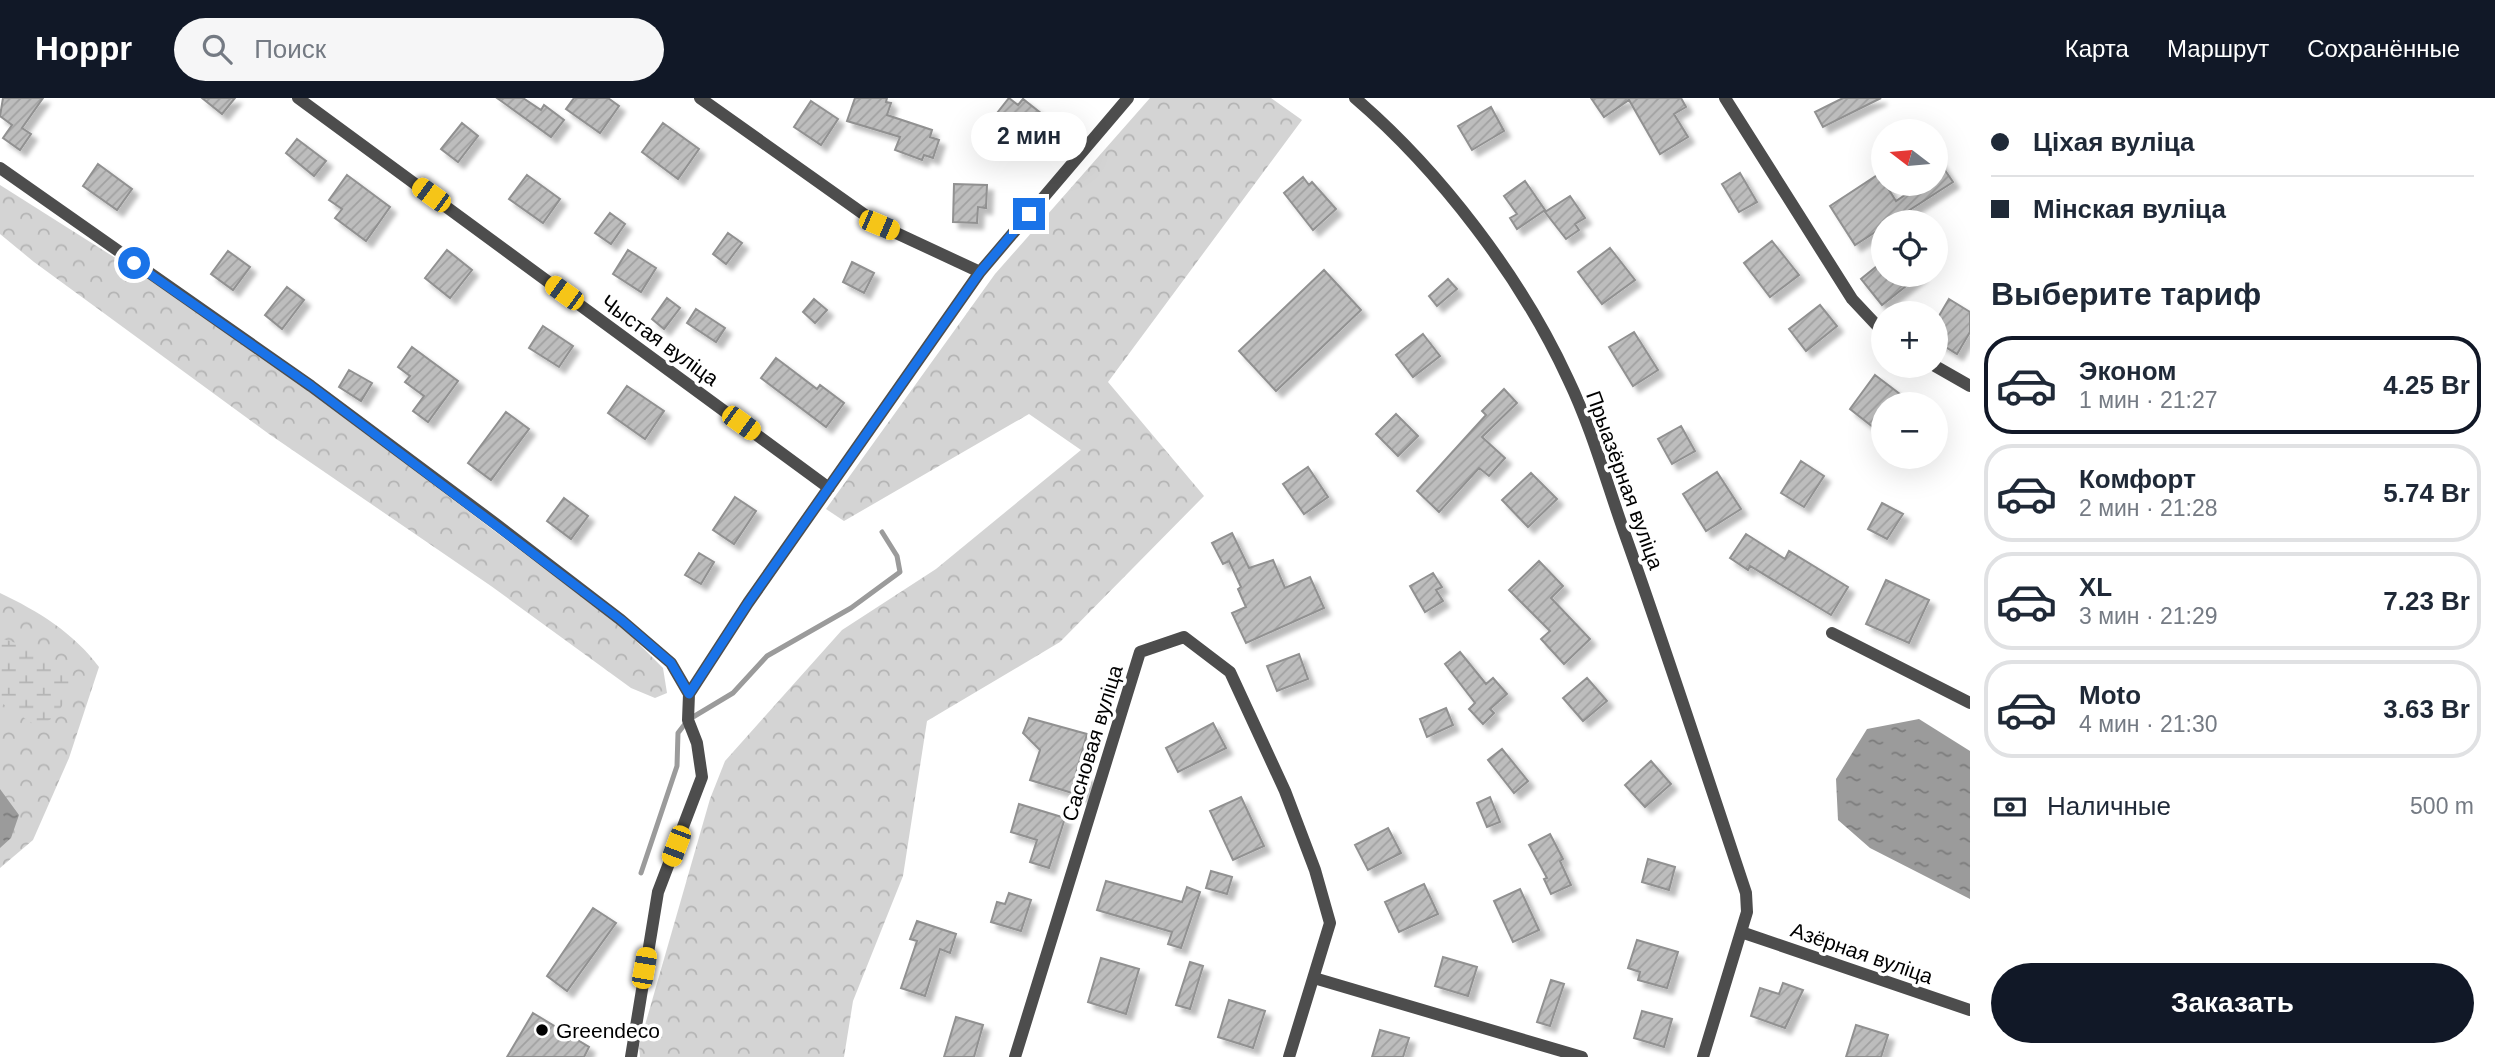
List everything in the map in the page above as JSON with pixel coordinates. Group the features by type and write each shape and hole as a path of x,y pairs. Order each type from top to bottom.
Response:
{"street":[{"name":"Чыстая вуліца","path":"298,98 830,488"},
{"path":"700,98 879,225 980,272"},
{"path":"631,1057 658,892 702,776 697,743 688,720 689,694 980,272 1128,98"},
{"name":"Прыазёрная вуліца","path":"1355,98 1424,164 1475,228 1521,294 1568,378 1679,689 1746,894 1747,912 1703,1057"},
{"path":"1725,98 1852,299 1871,319"},
{"path":"0,168 311,386 538,556 621,620 671,663 689,694"},
{"path":"1948,373 1970,386"},
{"path":"1832,633 1970,704"},
{"name":"Сасновая вуліца","path":"1015,1057 1140,652 1184,637 1230,673 1285,790 1315,870 1330,923 1289,1057"},
{"name":"Азёрная вуліца","path":"1741,932 1970,1010"},
{"path":"1314,978 1582,1057"}],"green space":[{"path":"1150,98 1271,98 1302,120 1108,382 1204,496 1060,642 927,721 903,876 853,1001 844,1057 640,1057 639,1046 710,799 725,761 842,630 936,569 1081,450 1029,414 844,521 826,509 995,274"},
{"path":"0,185 223,326 623,628 663,668 667,693 655,698 631,688 491,586 269,434 34,262 0,234"},
{"path":"0,593 28,607 67,633 99,667 69,758 33,840 0,868"},
{"path":"0,638 29,647 63,663 74,685 56,716 38,727 0,702"}],"water":[{"path":"1919,719 1970,751 1970,899 1870,848 1838,820 1836,779 1867,729"},
{"path":"0,789 19,815 11,838 0,848"}],"building":[{"path":"3,98 43,98 22,128 31,134 20,150 3,138 12,125 0,116"},
{"path":"202,98 235,98 222,114"},
{"path":"497,98 523,98 541,110 544,105 564,120 551,137"},
{"path":"574,98 608,98 619,106 600,133 566,109"},
{"path":"855,98 887,98 886,102 891,103 887,115 932,130 930,137 939,140 933,158 924,155 922,160 895,150 900,137 847,121"},
{"path":"1009,98 1018,105 1023,99 1052,122 1034,143 997,113"},
{"path":"1591,98 1681,98 1686,107 1674,114 1688,137 1660,154 1629,100 1604,117"},
{"path":"1843,98 1881,98 1823,127 1815,112"},
{"path":"811,101 838,119 821,145 794,127"},
{"path":"1491,107 1504,131 1472,150 1458,126"},
{"path":"462,123 478,136 458,162 441,149"},
{"path":"663,123 699,149 678,179 642,152"},
{"path":"297,139 326,161 314,176 286,153"},
{"path":"98,164 132,189 117,210 83,186"},
{"path":"1740,173 1757,202 1739,212 1722,184"},
{"path":"347,175 390,207 366,241 335,218 342,209 329,200"},
{"path":"527,175 560,199 543,223 509,199"},
{"path":"1303,177 1309,185 1312,182 1336,209 1313,230 1284,193"},
{"path":"1871,179 1871,196 1893,196 1896,201 1903,196 1931,196 1910,210 1871,210 1871,235 1855,245 1830,206"},
{"path":"1525,181 1545,210 1517,229 1510,218 1517,214 1504,196"},
{"path":"954,184 987,185 986,208 978,207 977,223 953,222"},
{"path":"1570,196 1585,218 1575,224 1579,230 1566,239 1545,212"},
{"path":"610,213 625,224 611,244 595,233"},
{"path":"728,233 742,243 726,264 713,254"},
{"path":"1772,241 1799,275 1770,297 1744,263"},
{"path":"1610,248 1635,280 1602,304 1578,272"},
{"path":"447,250 472,270 450,298 425,278"},
{"path":"628,250 656,268 641,292 613,274"},
{"path":"228,251 250,267 233,290 211,274"},
{"path":"852,262 874,273 864,293 843,282"},
{"path":"1324,270 1361,310 1276,391 1239,351"},
{"path":"1871,271 1871,287 1905,287 1887,301 1879,301 1861,279"},
{"path":"1448,279 1457,289 1437,306 1429,296"},
{"path":"287,287 304,300 282,329 265,315"},
{"path":"667,298 680,308 664,329 652,319"},
{"path":"814,299 827,310 815,323 803,312"},
{"path":"1949,299 1970,312 1970,332 1957,354 1948,348"},
{"path":"1820,305 1837,326 1806,351 1789,329"},
{"path":"696,309 725,328 716,342 687,323"},
{"path":"543,326 573,346 559,367 529,348"},
{"path":"1634,332 1658,370 1633,386 1609,347"},
{"path":"1423,334 1440,356 1413,377 1396,355"},
{"path":"412,347 458,381 428,422 413,411 424,396 405,382 410,376 398,367"},
{"path":"776,358 817,389 820,385 844,403 826,427 761,378"},
{"path":"349,370 372,383 361,401 339,387"},
{"path":"1873,378 1879,378 1897,392 1871,392 1871,426 1850,409"},
{"path":"627,386 664,411 645,439 608,413"},
{"path":"1504,389 1517,403 1482,437 1505,458 1489,476 1479,468 1439,512 1417,491 1486,415 1482,411"},
{"path":"506,412 529,429 491,480 468,463"},
{"path":"1396,414 1418,436 1398,456 1376,434"},
{"path":"1681,426 1695,451 1672,464 1658,439"},
{"path":"1801,461 1824,476 1804,507 1781,493"},
{"path":"1308,467 1328,497 1304,514 1283,484"},
{"path":"1717,472 1741,509 1706,531 1683,494"},
{"path":"1531,473 1557,499 1528,527 1502,500"},
{"path":"735,497 756,511 734,544 713,530"},
{"path":"564,498 588,516 571,539 547,521"},
{"path":"1882,503 1903,514 1887,539 1868,529"},
{"path":"1232,533 1249,568 1273,560 1285,588 1310,577 1324,608 1246,643 1232,613 1246,607 1238,589 1241,587 1229,561 1223,564 1212,543"},
{"path":"1746,534 1785,559 1789,551 1848,587 1831,615 1750,566 1748,570 1730,558"},
{"path":"699,553 714,562 701,584 685,575"},
{"path":"1539,561 1563,586 1551,598 1590,639 1564,664 1541,639 1550,631 1509,590"},
{"path":"1433,573 1442,587 1436,590 1443,601 1425,612 1410,586"},
{"path":"1886,580 1929,600 1909,643 1866,624"},
{"path":"1460,652 1486,684 1493,678 1507,694 1490,709 1494,713 1483,724 1469,709 1475,703 1445,664"},
{"path":"1299,654 1308,679 1277,691 1267,666"},
{"path":"1587,678 1607,701 1583,721 1563,698"},
{"path":"1446,708 1453,725 1427,737 1420,719"},
{"path":"1029,718 1087,734 1076,773 1088,777 1082,796 1030,780 1040,750 1023,733"},
{"path":"1213,723 1226,748 1178,772 1166,748"},
{"path":"1502,749 1528,781 1514,793 1488,760"},
{"path":"1651,761 1671,784 1645,807 1625,785"},
{"path":"1241,797 1264,846 1233,860 1210,811"},
{"path":"1490,797 1500,822 1487,827 1477,803"},
{"path":"1019,804 1065,818 1049,868 1030,862 1037,840 1011,832"},
{"path":"1388,828 1401,853 1368,870 1355,845"},
{"path":"1550,834 1563,859 1560,861 1571,885 1551,894 1544,879 1547,878 1529,845"},
{"path":"1648,859 1675,867 1669,890 1642,882"},
{"path":"1211,871 1232,877 1227,894 1206,888"},
{"path":"1106,881 1182,902 1187,887 1200,892 1181,948 1168,944 1172,932 1097,910"},
{"path":"1424,884 1438,914 1399,932 1385,902"},
{"path":"1520,889 1539,930 1513,942 1494,901"},
{"path":"1009,893 1031,900 1021,931 991,922 997,902 1005,904"},
{"path":"593,908 616,923 567,991 547,976"},
{"path":"917,921 956,934 950,953 940,949 925,996 901,988 917,941 910,939"},
{"path":"1637,940 1678,952 1667,988 1638,980 1640,972 1628,968"},
{"path":"1443,957 1477,967 1468,996 1435,986"},
{"path":"1101,958 1139,969 1126,1014 1088,1002"},
{"path":"1190,962 1203,966 1190,1009 1176,1005"},
{"path":"1551,980 1564,984 1550,1026 1537,1022"},
{"path":"1783,983 1803,990 1785,1028 1751,1016 1760,988 1779,994"},
{"path":"1229,1000 1265,1011 1253,1048 1218,1037"},
{"path":"1642,1011 1672,1019 1664,1047 1634,1038"},
{"name":"Greendeco","path":"533,1013 589,1047 584,1057 507,1057"},
{"path":"956,1017 983,1025 974,1057 944,1057"},
{"path":"1856,1025 1888,1035 1881,1057 1846,1057"},
{"path":"1380,1030 1409,1038 1403,1057 1372,1057"}],"waterway":[{"path":"641,873 677,766 678,733 688,720 733,693 767,656 851,608 900,572 897,556 882,532"}],"place":[{"name":"Greendeco","path":"542,1030"}],"route":[{"path":"134,263 311,386 621,620 671,663 689,694 748,603 980,272 1029,214"}]}
